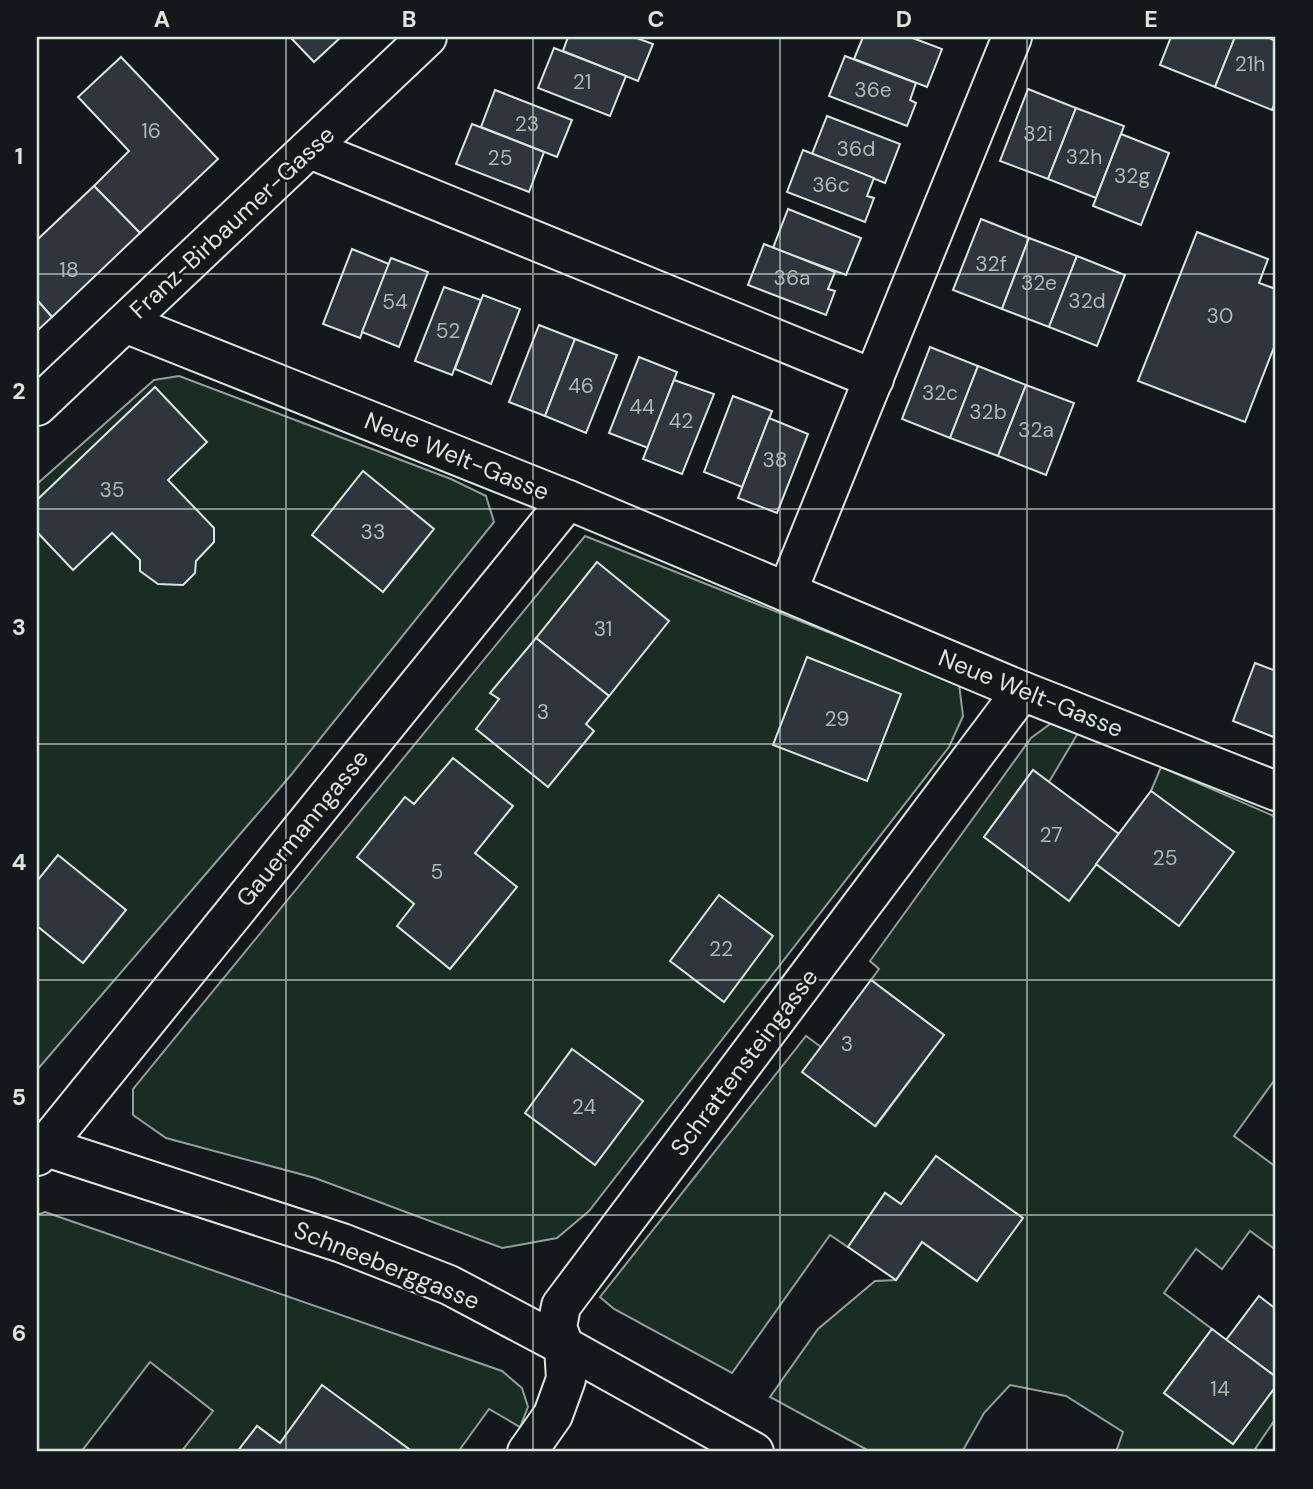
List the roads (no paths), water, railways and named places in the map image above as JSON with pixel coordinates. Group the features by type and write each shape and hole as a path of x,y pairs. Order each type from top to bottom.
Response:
{"street":[{"name":"Franz-Birbaumer-Gasse","path":"37,406 427,37"},
{"path":"787,592 1012,37"},
{"path":"310,149 874,379"},
{"name":"Neue Welt-Gasse","path":"125,323 568,500 1022,691 1276,791"},
{"name":"Gauermanngasse","path":"39,1149 568,500"},
{"name":"Schrattensteingasse","path":"527,1452 553,1415 566,1379 564,1346 557,1326 561,1306 1022,691"},
{"name":"Schneeberggasse","path":"39,1149 342,1243 449,1285 754,1452"}]}
